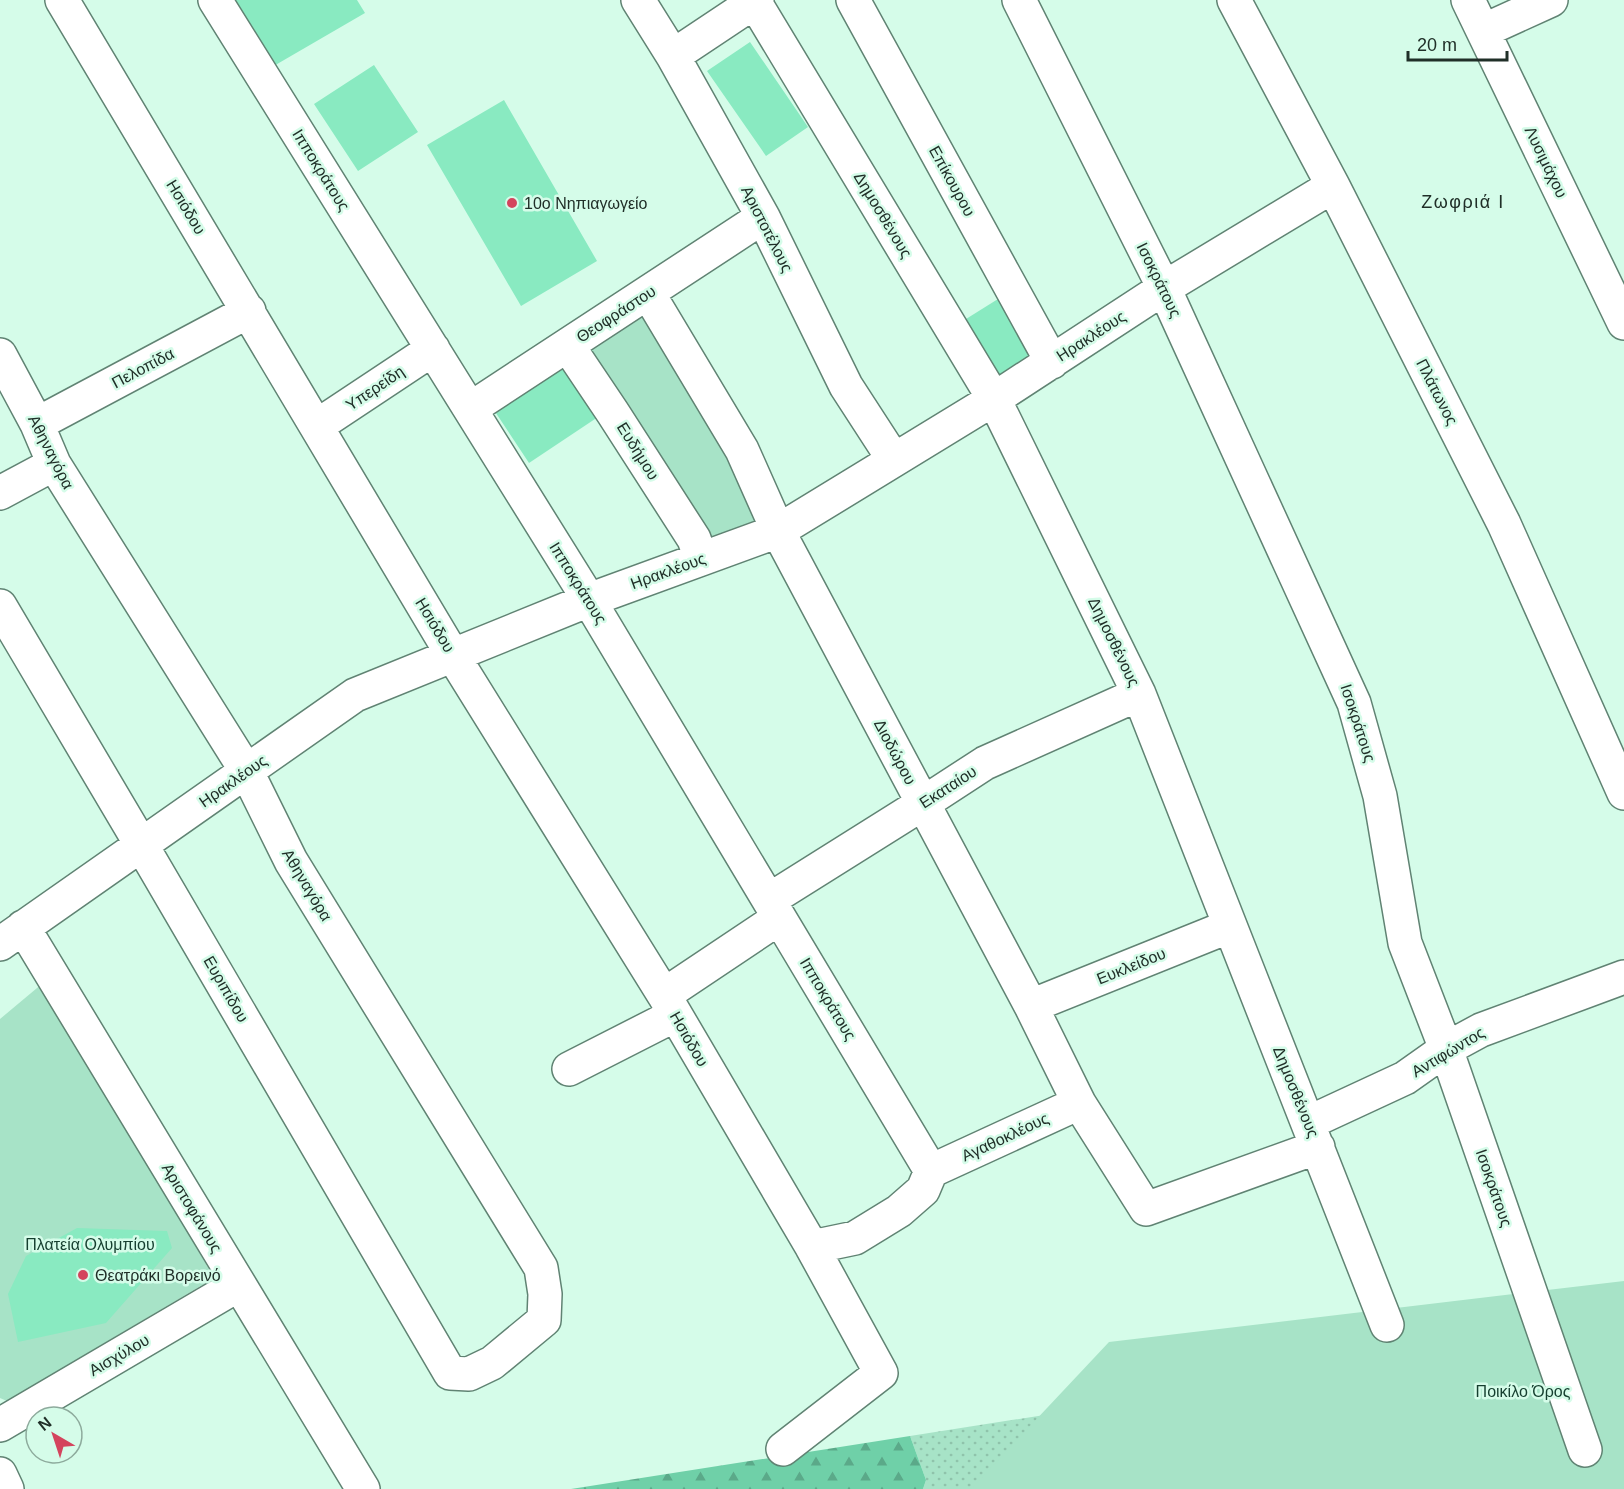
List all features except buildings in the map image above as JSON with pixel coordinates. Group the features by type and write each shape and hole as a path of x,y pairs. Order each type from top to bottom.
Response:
{"street":[{"name":"Ησιόδου","path":"62,0 452,654 670,1005 812,1247 881,1373 783,1449"},
{"name":"Ιπποκράτους","path":"215,0 589,600 931,1171"},
{"name":"Αριστοτέλους","path":"638,0 673,56 763,217 846,386 894,460"},
{"name":"Επίκουρου","path":"853,0 1052,362"},
{"name":"Ισοκράτους","path":"1019,0 1164,288 1354,703 1380,796 1405,943 1446,1049 1584,1450"},
{"name":"Πλάτωνος","path":"1234,0 1333,186 1504,524 1624,793"},
{"name":"Λυσιμάχου","path":"1468,0 1621,308"},
{"path":"1483,31 1551,0"},
{"path":"673,56 755,1"},
{"name":"Δημοσθένους","path":"755,1 994,399 1139,694 1387,1325"},
{"name":"Ηρακλέους","path":"11,935 142,846 355,695 589,600 778,531 994,399 1164,288 1333,186"},
{"name":"Θεοφράστου","path":"470,410 763,217"},
{"name":"Διοδώρου","path":"648,293 742,450 778,531 1032,1006 1079,1103 1146,1209"},
{"name":"Πελοπίδα","path":"37,424 249,311"},
{"name":"Ευδήμου","path":"568,346 614,413 694,539 701,559"},
{"name":"Υπερείδη","path":"317,426 433,350"},
{"name":"Αθηναγόρα","path":"0,355 37,424 54,464 247,772 291,861 541,1268 545,1294 544,1320 492,1363 469,1374 450,1373"},
{"path":"0,493 54,464"},
{"name":"Ευριπίδου","path":"0,606 450,1373"},
{"name":"Εκαταίου","path":"569,1069 670,1005 774,909 922,804 985,763 1139,694"},
{"name":"Ευκλείδου","path":"1032,1006 1230,926"},
{"name":"Αριστοφάνους","path":"11,935 238,1285 363,1489"},
{"name":"Αντιφώντος","path":"1146,1209 1313,1135 1406,1078 1446,1049 1481,1030 1624,977"},
{"name":"Αγαθοκλέους","path":"931,1171 1079,1103"},
{"path":"812,1247 855,1238 899,1211 923,1190 931,1171"},
{"name":"Αισχύλου","path":"0,1425 238,1285"},
{"path":"0,1474 7,1489"}],"green space":[{"path":"648,293 778,531 701,559 568,346"},
{"name":"Πλατεία Ολυμπίου","path":"43,983 214,1278 7,1401 0,1398 0,1019"},
{"name":"Ποικίλο Όρος","path":"1624,1281 1624,1489 971,1489 1109,1342"},
{"path":"1280,1378 1309,1489 923,1489 926,1480 910,1436"},
{"path":"910,1436 926,1480 923,1489 571,1489"}],"place":[{"name":"10ο Νηπιαγωγείο","path":"512,203"},
{"name":"Θεατράκι Βορεινό","path":"83,1275"}],"district":[{"name":"Ζωφριά Ι","path":"1463,202"}]}
